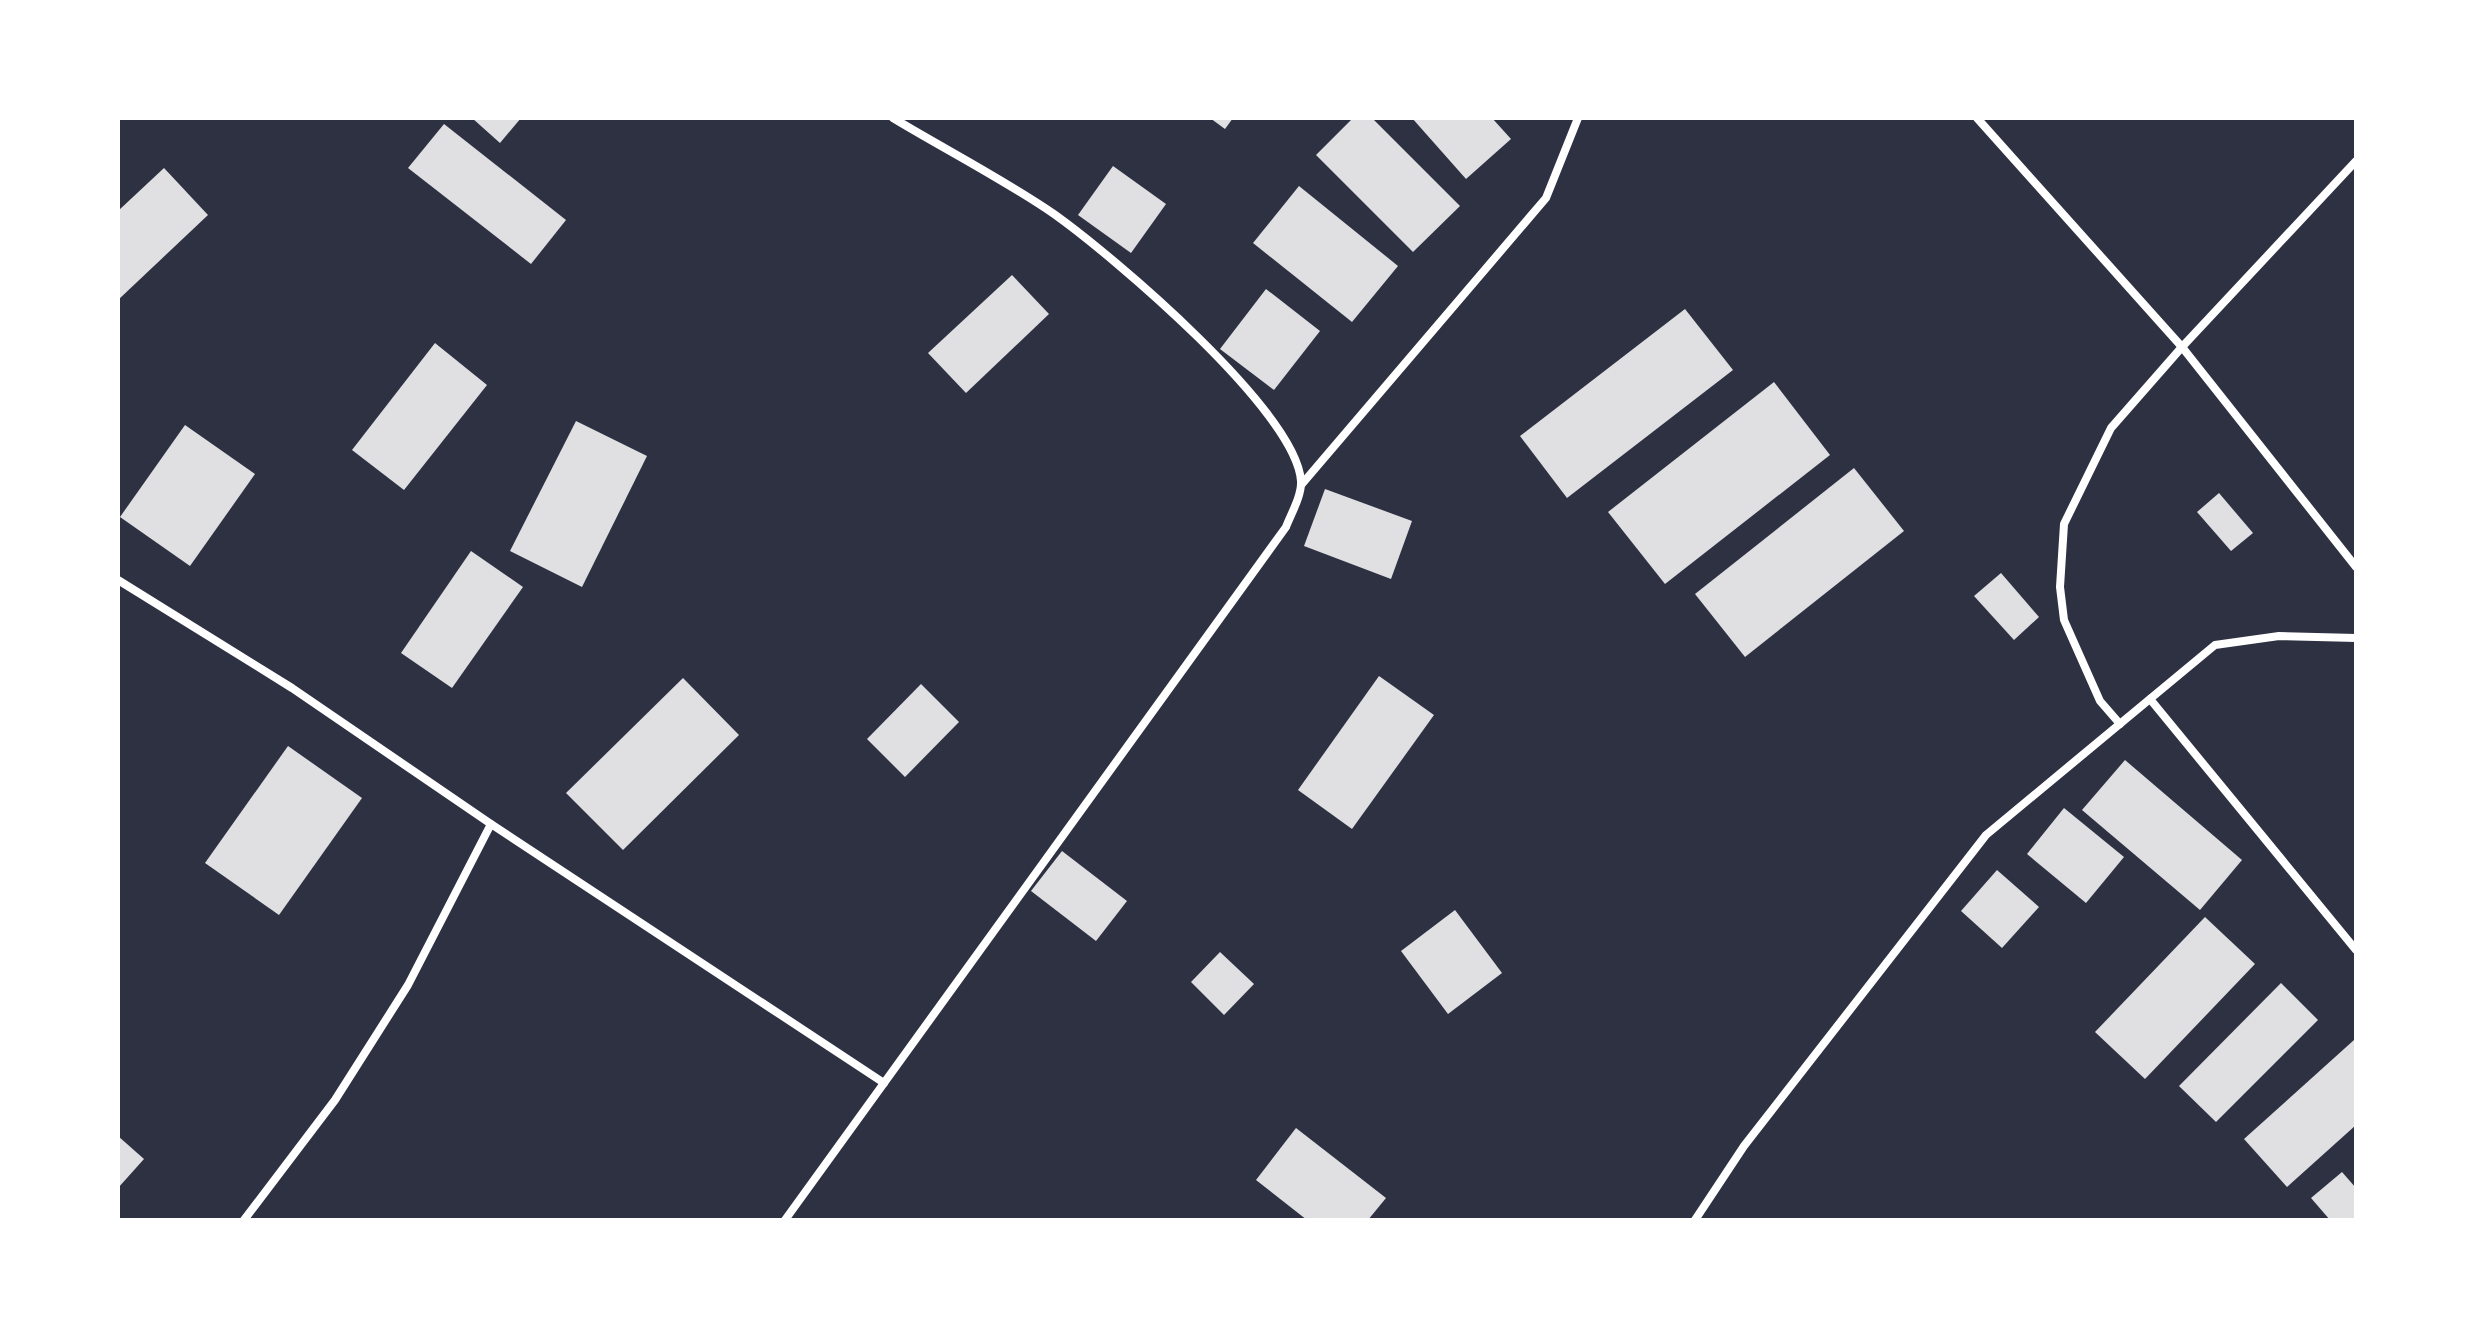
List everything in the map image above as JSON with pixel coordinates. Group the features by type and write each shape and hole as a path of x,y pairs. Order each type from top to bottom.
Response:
{"street":[{"path":"893,118 1054,215 1174,312 1273,419 1294,454 1302,484"},
{"path":"785,1220 1286,527 1302,484 1546,198 1578,118"},
{"path":"1977,118 2182,347 2356,567"},
{"path":"2120,724 2100,701 2064,620 2060,587 2064,524 2111,428 2182,347 2356,161"},
{"path":"118,580 292,688 491,824 884,1083"},
{"path":"1695,1220 1744,1146 1986,835 2215,645 2279,636 2356,638"},
{"path":"2150,699 2356,950"},
{"path":"244,1220 335,1100 408,985 491,824"}],"building":[{"path":"472,118 521,118 500,143"},
{"path":"1210,118 1233,118 1225,129"},
{"path":"1353,118 1372,118 1460,206 1413,252 1316,155"},
{"path":"1412,118 1492,118 1511,139 1466,179"},
{"path":"444,124 566,220 531,264 408,168"},
{"path":"1113,166 1166,204 1131,253 1078,215"},
{"path":"164,168 208,215 118,300 118,211"},
{"path":"1299,186 1398,266 1352,322 1253,243"},
{"path":"1012,275 1049,314 966,393 928,353"},
{"path":"1266,289 1320,331 1274,390 1220,349"},
{"path":"1685,309 1733,370 1567,498 1520,436"},
{"path":"435,343 487,385 404,490 352,450"},
{"path":"1774,382 1830,455 1665,584 1608,512"},
{"path":"576,421 647,456 582,587 510,551"},
{"path":"185,425 255,474 190,566 120,517"},
{"path":"1854,468 1904,531 1745,657 1695,594"},
{"path":"1325,489 1412,521 1391,579 1304,546"},
{"path":"2219,493 2253,533 2231,551 2197,512"},
{"path":"471,551 523,587 452,688 401,653"},
{"path":"2001,573 2039,617 2014,640 1974,596"},
{"path":"1379,676 1434,715 1352,829 1298,790"},
{"path":"683,678 739,735 623,850 566,793"},
{"path":"921,684 959,722 905,777 867,739"},
{"path":"288,746 362,798 279,915 205,863"},
{"path":"2125,760 2242,860 2200,910 2082,810"},
{"path":"2064,808 2124,857 2086,903 2027,854"},
{"path":"1062,851 1127,901 1096,941 1031,891"},
{"path":"1997,870 2039,907 2002,948 1961,911"},
{"path":"1455,910 1502,973 1448,1014 1401,951"},
{"path":"2205,917 2255,964 2145,1079 2095,1032"},
{"path":"1220,952 1254,984 1224,1015 1191,982"},
{"path":"2281,983 2318,1020 2216,1122 2179,1086"},
{"path":"2354,1040 2356,1125 2287,1187 2244,1139"},
{"path":"1296,1128 1386,1198 1368,1220 1307,1220 1256,1180"},
{"path":"118,1136 144,1159 118,1188"},
{"path":"2342,1172 2356,1188 2356,1220 2330,1220 2311,1198"}]}
